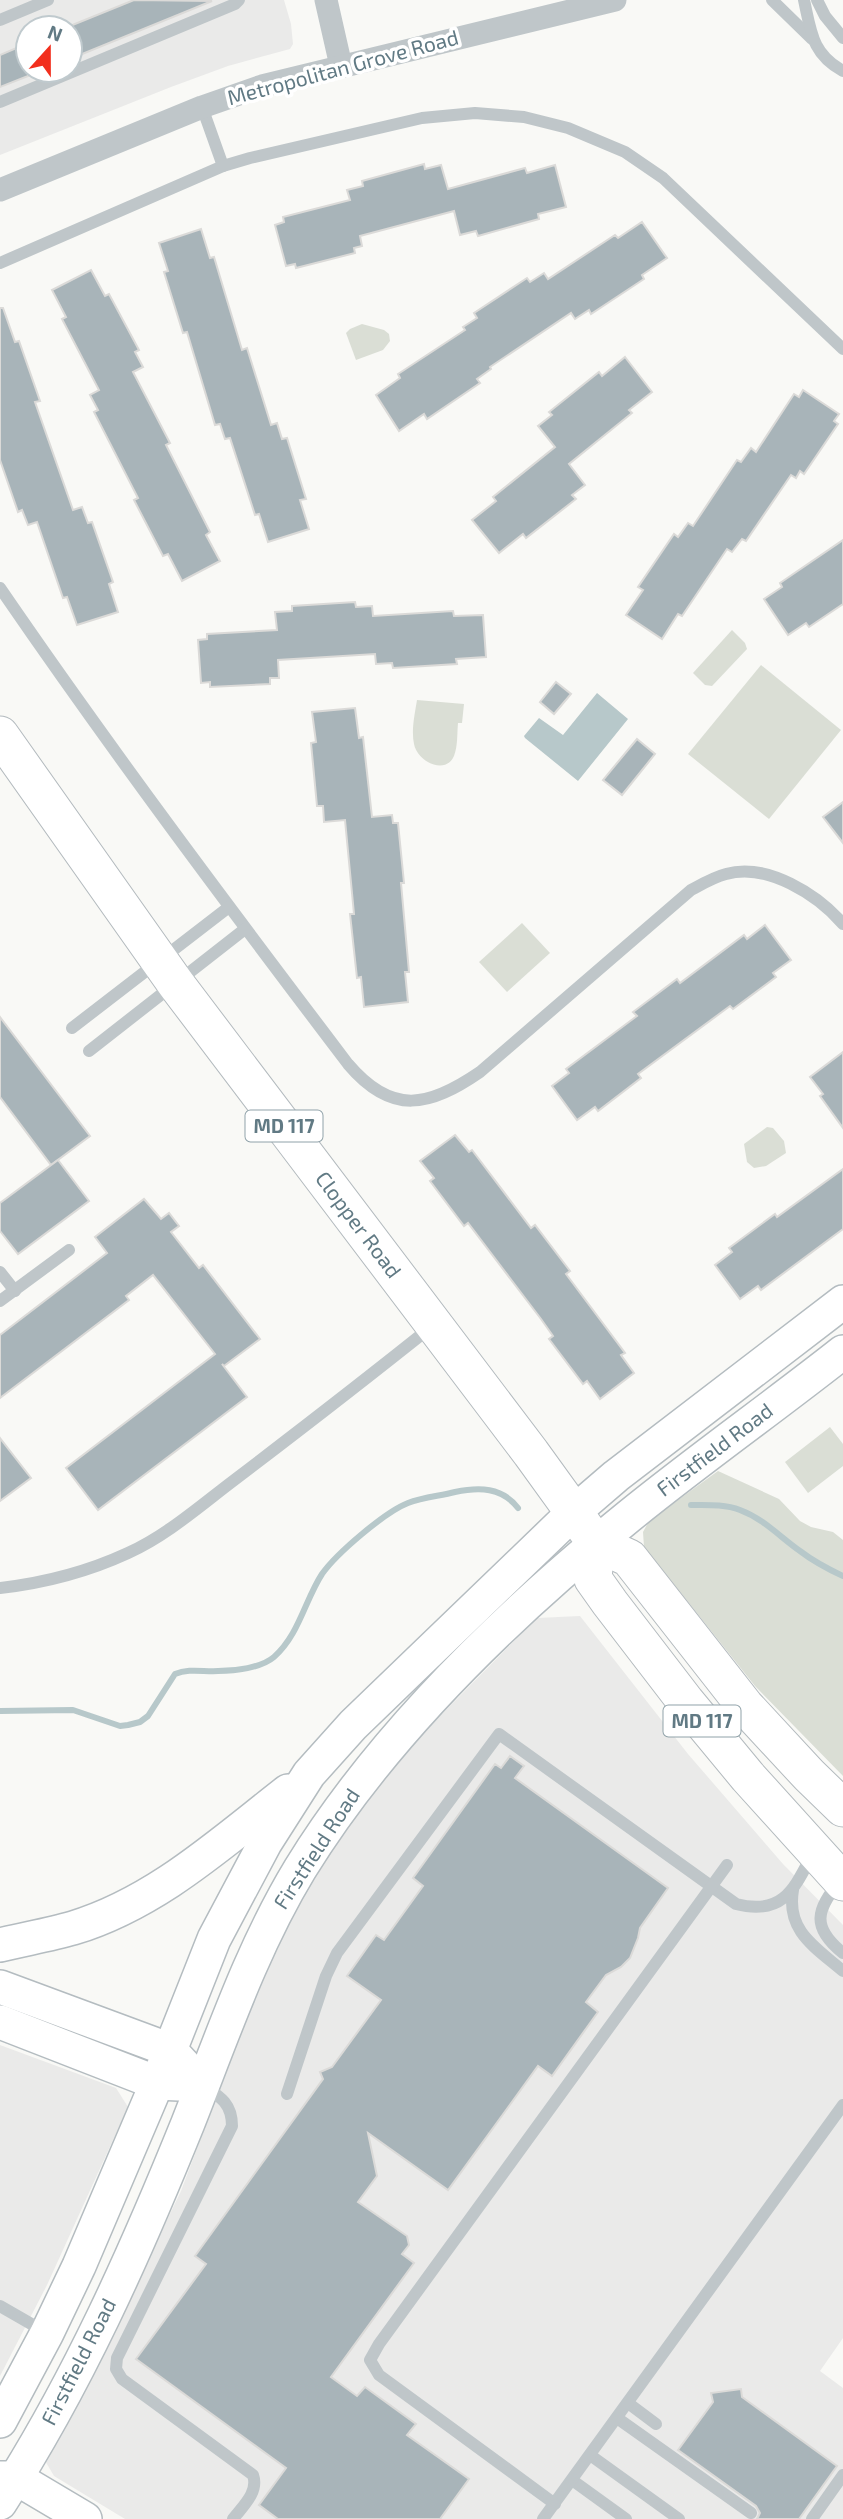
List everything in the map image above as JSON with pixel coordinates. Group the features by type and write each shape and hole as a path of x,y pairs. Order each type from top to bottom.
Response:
{"main road":[{"name":"Clopper Road","path":"0,734 168,972 596,1543 629,1558 745,1706 843,1808"},
{"name":"MD 117","path":"596,1543 593,1579 610,1603 748,1777 835,1869"}],"street":[{"path":"326,0 341,66"},
{"name":"Metropolitan Grove Road","path":"0,190 202,107 262,86 582,4 615,0"},
{"name":"Firstfield Road","path":"0,2421 47,2333 158,2083 214,1939 265,1843 309,1774 353,1724 573,1513 615,1476 843,1302"},
{"name":"Firstfield Road","path":"5,2486 35,2447 119,2285 245,1977 300,1870 338,1811 416,1716 474,1655 596,1543 843,1352"},
{"path":"0,1945 74,1928 127,1906 179,1877 309,1774"},
{"path":"0,1987 170,2050 202,2085"},
{"path":"0,2022 158,2083 202,2085"},
{"path":"5,2486 85,2519"},
{"path":"0,2513 10,2519"}],"lane":[{"path":"0,20 48,0"},
{"path":"0,102 239,0"},
{"path":"772,0 812,39 827,60 843,71"},
{"path":"804,0 812,39"},
{"path":"817,0 825,16 843,38"},
{"path":"202,107 223,166"},
{"path":"0,263 223,166 253,157 422,118 475,113 524,117 568,128 625,152 663,178 843,349"},
{"path":"0,588 245,929 363,1081 389,1096 419,1101 448,1092 480,1072 691,890 712,879 729,873 778,878 806,891 825,905 843,924"},
{"path":"89,1051 229,907"},
{"path":"72,1028 245,929"},
{"path":"0,1301 69,1250"},
{"path":"0,1272 15,1291"},
{"path":"0,1588 71,1575 130,1553 166,1531 349,1393 434,1324"},
{"path":"288,2094 326,1976 337,1953 499,1734 729,1901 745,1906 780,1901 793,1890 835,1869"},
{"path":"555,2504 379,2375 370,2360 376,2348 727,1865"},
{"path":"835,1869 819,1914 826,1934 843,1953"},
{"path":"793,1890 792,1914 797,1927 843,1971"},
{"path":"202,2085 228,2104 232,2114 232,2126 117,2358 116,2369 122,2379 254,2475 253,2492 233,2519"},
{"path":"544,2519 843,2105"},
{"path":"0,2306 47,2333"},
{"path":"628,2403 656,2424"},
{"path":"617,2418 751,2512"},
{"path":"590,2455 679,2519"},
{"path":"812,2519 843,2475"},
{"path":"572,2480 626,2519"}],"shaded area":[{"path":"0,0 284,0 291,24 293,44 290,49 228,66 0,155"},
{"path":"362,324 384,330 389,334 390,341 383,350 356,360 346,333"},
{"path":"732,630 745,643 747,649 712,686 705,685 693,673"},
{"path":"761,665 841,730 769,819 688,754"},
{"path":"597,693 628,719 578,781 524,736 539,718 563,735"},
{"path":"417,700 464,704 462,723 458,723 454,756 444,765 426,761 416,750 413,733"},
{"path":"522,923 550,953 507,992 479,962"},
{"path":"767,1127 773,1128 784,1141 786,1153 766,1166 754,1168 747,1162 744,1144"},
{"path":"830,1427 843,1444 843,1466 808,1493 785,1462"},
{"path":"718,1471 779,1499 800,1521 811,1527 833,1532 843,1540 843,1776 755,1686 644,1547 643,1532 649,1521"},
{"path":"580,1616 688,1754 783,1864 843,1925 843,2338 820,2371 843,2388 843,2519 125,2519 54,2476 44,2459 101,2357 181,2191 256,1992 285,1929 331,1850 374,1791 433,1723 537,1618"},
{"path":"0,2045 116,2088 128,2107 47,2285 0,2376"}],"building":[{"path":"134,0 212,1 84,53 84,20"},
{"path":"14,49 14,82 0,87 0,55"},
{"path":"424,164 425,169 441,165 448,189 525,168 527,173 555,165 566,207 538,214 539,219 478,236 476,231 460,235 454,211 360,236 362,246 354,248 355,253 296,268 295,264 286,266 275,225 284,222 283,217 350,200 347,190 363,186 362,181"},
{"path":"642,222 667,258 642,275 644,279 591,314 589,310 575,319 571,313 490,367 491,369 477,379 480,383 427,419 424,414 399,431 376,395 400,378 398,374 465,330 463,327 477,318 474,313 527,278 530,282 544,273 548,279 615,235 618,238"},
{"path":"201,229 210,258 214,257 242,350 247,348 271,425 277,423 282,439 287,438 306,499 300,500 309,529 268,542 259,514 255,515 230,438 225,439 220,424 215,425 187,332 183,333 164,272 168,271 159,243"},
{"path":"91,270 105,296 109,294 139,350 135,352 143,367 133,372 170,443 166,445 210,532 206,535 220,561 182,581 168,554 163,556 134,500 138,498 94,412 98,410 90,395 99,390 62,319 66,317 52,290"},
{"path":"0,308 3,308 15,342 19,341 40,401 35,402 73,510 82,507 88,523 92,522 113,582 109,584 118,612 77,625 67,597 63,598 37,522 28,525 22,510 18,512 0,460"},
{"path":"625,357 652,392 629,410 632,413 569,464 585,485 572,495 576,499 526,538 523,534 499,553 472,520 496,501 493,497 555,447 538,426 552,415 549,412 599,372 602,376"},
{"path":"803,390 839,414 834,421 838,424 804,474 800,471 796,478 791,475 746,541 742,539 732,552 727,549 682,616 678,614 662,639 626,615 643,590 638,587 674,534 678,537 688,523 693,526 737,460 741,462 751,448 756,452 794,394 799,397"},
{"path":"843,540 843,604 809,627 806,623 788,635 764,599 782,587 780,583"},
{"path":"355,602 356,607 372,606 373,616 453,611 454,616 483,615 486,657 456,659 457,664 393,668 392,663 376,664 375,654 278,660 279,678 270,678 270,684 210,687 210,682 201,683 198,640 207,639 207,634 277,630 275,612 292,611 292,606"},
{"path":"556,682 571,694 554,714 540,702"},
{"path":"355,708 359,738 363,737 372,817 392,815 393,823 398,823 409,972 405,972 408,1002 364,1007 361,977 357,978 350,914 354,914 345,820 324,822 323,806 317,806 311,743 316,742 312,712"},
{"path":"637,739 655,754 622,795 603,780"},
{"path":"843,802 843,843 823,817"},
{"path":"765,925 791,960 773,973 776,977 733,1009 730,1006 638,1074 641,1078 598,1111 595,1107 577,1120 552,1086 569,1073 566,1069 637,1016 633,1012 677,979 680,983 744,935 747,939"},
{"path":"0,1017 90,1136 51,1165 0,1097"},
{"path":"843,1052 843,1128 810,1077"},
{"path":"455,1135 469,1152 472,1150 531,1228 535,1225 570,1271 566,1274 625,1353 621,1355 634,1373 600,1399 587,1381 583,1384 549,1339 553,1336 541,1319 468,1223 464,1226 430,1181 434,1178 420,1161"},
{"path":"58,1160 89,1201 18,1254 0,1231 0,1203"},
{"path":"843,1169 843,1229 761,1290 758,1286 740,1299 715,1265 732,1252 729,1248"},
{"path":"144,1199 161,1219 169,1213 179,1226 171,1232 199,1268 203,1265 260,1339 224,1366 222,1364 247,1397 98,1510 66,1468 215,1354 153,1275 126,1296 129,1300 0,1398 0,1335 107,1253 95,1237"},
{"path":"0,1438 31,1478 0,1501"},
{"path":"510,1756 524,1766 515,1778 668,1888 640,1928 630,1958 621,1967 606,1975 586,2002 598,2012 552,2076 538,2066 448,2190 368,2133 377,2176 358,2202 407,2236 409,2245 402,2254 414,2263 331,2377 357,2396 365,2387 416,2424 407,2435 469,2479 440,2519 278,2519 259,2505 286,2468 136,2359 206,2264 195,2256 323,2079 320,2072 332,2067 381,2000 347,1976 376,1935 384,1940 423,1886 413,1878 495,1764 501,1768"},
{"path":"741,2389 742,2397 837,2466 799,2519 757,2519 760,2513 756,2506 678,2450 713,2402 711,2393"}],"waterway":[{"path":"0,1711 73,1710 120,1726 140,1722 148,1716 175,1674 240,1669 262,1664 274,1657 296,1628 316,1584 329,1565 362,1534 398,1508 426,1498 481,1489 505,1496 518,1508"},
{"path":"691,1505 716,1505 749,1514 810,1558 843,1576"}]}
